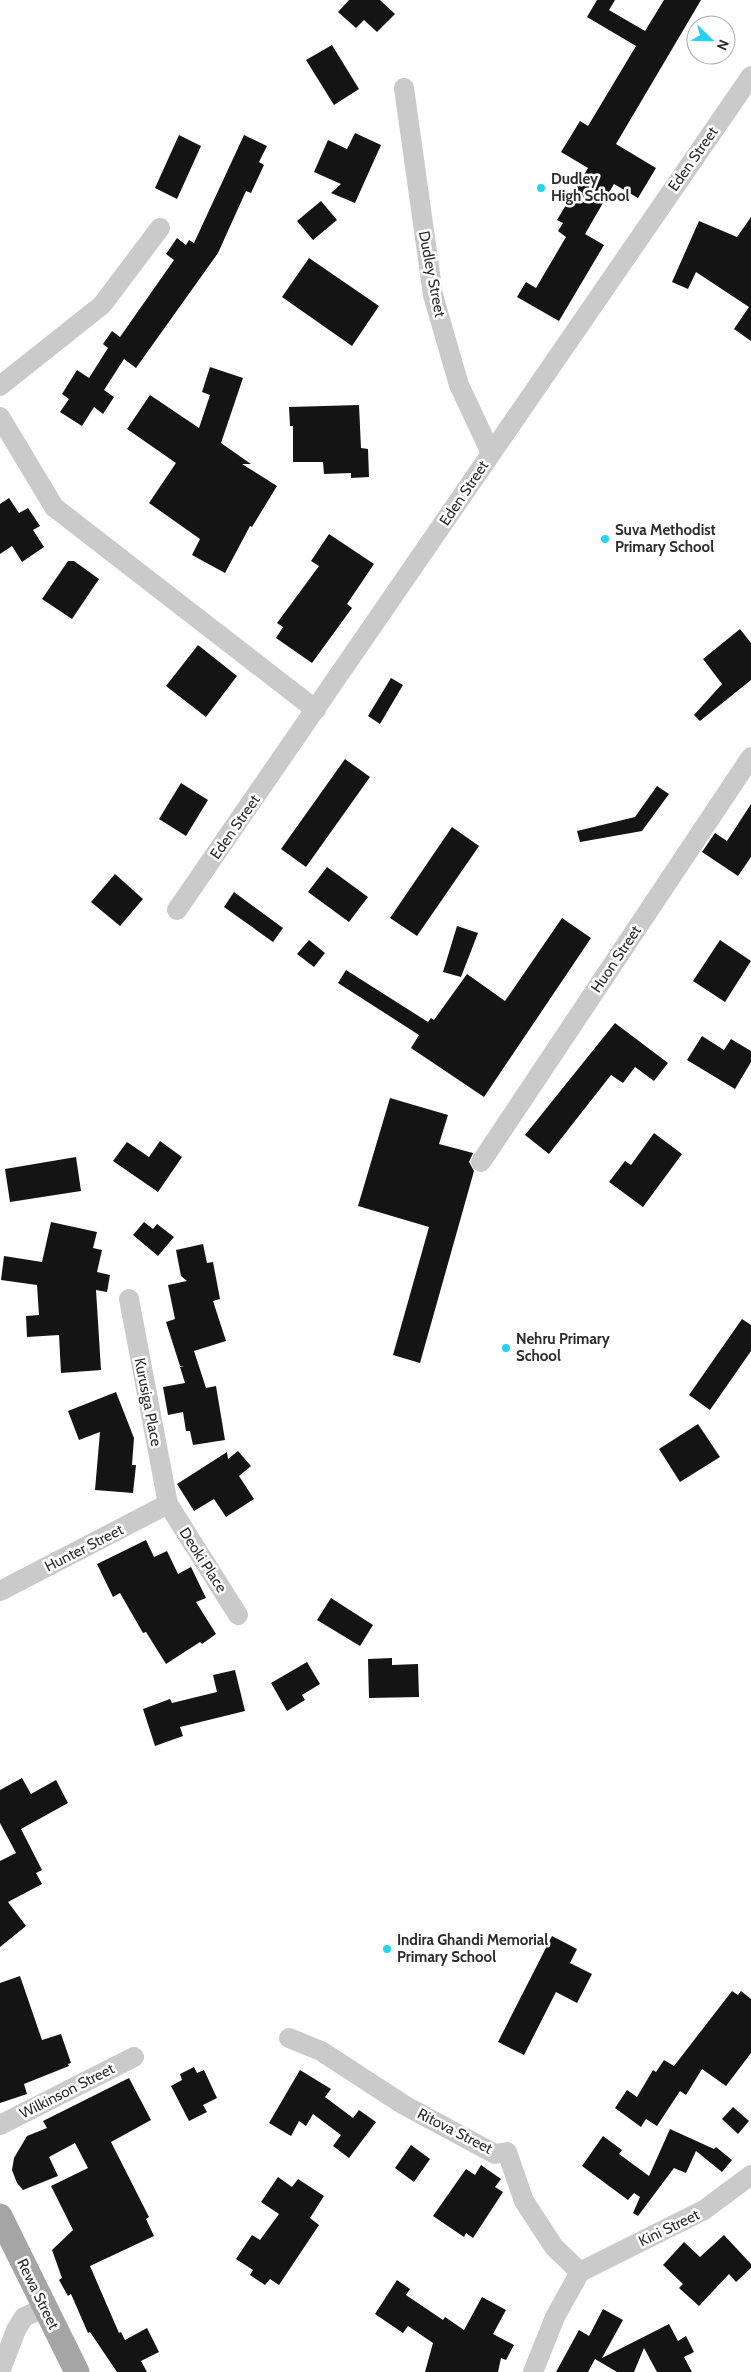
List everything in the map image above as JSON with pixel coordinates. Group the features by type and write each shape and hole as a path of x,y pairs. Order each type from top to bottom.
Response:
{"main road":[{"name":"Rewa Street","path":"0,2216 77,2372"}],"street":[{"name":"Eden Street","path":"177,910 751,76"},
{"name":"Dudley Street","path":"404,88 433,294 459,385 491,453"},
{"path":"0,386 102,305 160,228"},
{"path":"0,417 54,507 316,710"},
{"name":"Huon Street","path":"482,1162 751,757"},
{"name":"Kurusiga Place","path":"129,1299 168,1504"},
{"name":"Hunter Street","path":"0,1591 168,1504"},
{"name":"Deoki Place","path":"168,1504 238,1615"},
{"name":"Ritova Street","path":"289,2038 321,2050 404,2105 495,2154 507,2152 524,2201 554,2247 580,2272"},
{"name":"Wilkinson Street","path":"0,2125 134,2057"},
{"name":"Kini Street","path":"580,2272 704,2210 751,2175"},
{"path":"533,2372 555,2317 580,2272"},
{"path":"0,2372 16,2330 24,2317 44,2308"}],"building":[{"path":"349,0 380,0 395,14 377,32 364,20 356,28 338,12"},
{"path":"597,0 615,0 609,10 645,31 664,0 701,0 692,15 686,15 686,25 616,144 656,168 638,198 614,184 585,234 604,245 559,321 517,297 526,282 536,288 566,237 558,231 563,223 557,220 588,168 561,152 580,121 588,126 636,46 587,17"},
{"path":"332,45 359,89 334,105 306,60"},
{"path":"355,133 381,145 355,203 331,193 341,184 314,172 328,140 347,149"},
{"path":"179,135 201,146 177,199 155,188"},
{"path":"244,135 267,146 259,162 264,165 251,193 246,191 218,253 136,368 124,359 104,390 114,397 103,414 94,407 82,426 60,412 69,399 62,394 77,370 89,378 108,348 103,344 112,331 120,337 174,260 166,254 177,238 186,245 189,240 194,243"},
{"path":"321,201 337,220 313,240 297,221"},
{"path":"751,217 751,341 734,329 749,307 696,272 688,289 672,282 699,221 737,237"},
{"path":"309,258 379,306 352,346 282,297"},
{"path":"210,367 243,378 221,443 251,464 242,464 277,486 252,527 250,526 225,573 192,555 200,539 149,503 176,463 127,429 150,395 199,428 210,395 202,392"},
{"path":"359,405 361,448 368,449 369,477 351,478 351,473 324,474 323,462 293,462 293,426 290,426 289,407"},
{"path":"9,498 19,513 28,508 40,526 33,530 44,547 22,562 12,546 0,554 0,504"},
{"path":"329,534 374,564 347,604 352,608 312,663 276,638 283,627 277,623 319,566 311,561"},
{"path":"68,561 74,561 99,579 72,619 42,599"},
{"path":"740,629 751,643 751,680 700,721 694,715 722,684 703,659"},
{"path":"198,645 237,676 206,717 166,686"},
{"path":"391,678 403,685 380,724 368,716"},
{"path":"345,759 370,777 306,867 281,849"},
{"path":"181,783 208,800 186,836 159,819"},
{"path":"657,786 669,794 642,831 580,842 577,831 635,817"},
{"path":"751,804 751,857 738,876 702,852 715,833 727,841"},
{"path":"452,827 479,846 417,936 390,918"},
{"path":"327,867 368,897 349,922 308,892"},
{"path":"115,874 143,899 120,926 91,902"},
{"path":"234,892 283,928 273,942 224,907"},
{"path":"562,918 591,938 484,1097 411,1048 419,1035 338,983 346,970 428,1022 431,1018 434,1020 467,974 505,1001"},
{"path":"457,926 478,933 461,977 443,972"},
{"path":"309,940 325,953 314,967 297,954"},
{"path":"720,940 751,961 725,1002 693,981"},
{"path":"615,1023 668,1063 654,1081 635,1067 623,1083 611,1075 549,1154 525,1135"},
{"path":"702,1036 724,1050 731,1039 751,1051 751,1062 735,1089 687,1060"},
{"path":"390,1098 448,1115 439,1144 473,1153 469,1162 474,1171 420,1363 393,1355 429,1227 358,1206"},
{"path":"654,1133 682,1154 643,1207 609,1182 625,1161 631,1165"},
{"path":"160,1141 182,1157 158,1192 113,1161 127,1142 149,1157"},
{"path":"76,1157 81,1191 10,1202 5,1169"},
{"path":"51,1222 97,1232 93,1248 102,1250 97,1272 110,1275 107,1292 96,1290 101,1370 61,1373 59,1335 27,1337 26,1316 39,1315 37,1285 1,1280 4,1256 42,1262"},
{"path":"144,1222 153,1229 157,1224 174,1237 158,1256 133,1235"},
{"path":"203,1244 207,1263 213,1262 220,1299 213,1301 226,1341 194,1351 206,1388 216,1386 225,1440 193,1445 190,1431 186,1431 183,1412 168,1415 163,1387 185,1383 180,1367 184,1366 180,1366 166,1322 175,1319 168,1285 187,1281 181,1276 176,1250"},
{"path":"742,1319 751,1325 751,1351 710,1410 689,1395"},
{"path":"116,1392 134,1438 132,1465 136,1465 133,1493 95,1490 100,1432 79,1440 68,1411"},
{"path":"698,1424 720,1457 680,1482 659,1449"},
{"path":"238,1451 251,1466 239,1476 254,1499 226,1517 214,1499 194,1511 177,1484 227,1452 228,1459"},
{"path":"146,1540 154,1557 167,1551 178,1574 191,1567 206,1598 196,1602 216,1634 166,1664 146,1632 143,1633 120,1593 113,1597 97,1564"},
{"path":"331,1598 373,1625 360,1646 317,1620"},
{"path":"392,1658 392,1665 418,1664 419,1697 369,1698 368,1659"},
{"path":"307,1662 320,1684 302,1695 305,1700 287,1711 271,1683"},
{"path":"235,1670 245,1711 180,1727 183,1736 155,1746 143,1709 170,1699 172,1703 217,1692 213,1675"},
{"path":"22,1778 31,1794 56,1780 68,1803 21,1829 42,1870 36,1873 42,1884 8,1902 26,1926 0,1947 0,1861 16,1853 0,1823 0,1790"},
{"path":"552,1936 577,1949 570,1963 592,1974 577,2003 556,1992 524,2055 498,2042"},
{"path":"20,1976 42,2040 61,2034 71,2063 68,2064 69,2066 24,2084 27,2094 0,2103 0,1983"},
{"path":"732,1991 738,1995 741,1991 751,1999 751,2053 726,2086 702,2069 686,2095 680,2091 657,2126 646,2119 641,2127 615,2108 627,2090 637,2097 653,2070 656,2072 664,2060 674,2066"},
{"path":"194,2067 197,2073 204,2070 217,2098 203,2105 207,2112 189,2121 171,2086 182,2080 180,2074"},
{"path":"300,2070 331,2089 325,2097 353,2118 359,2110 376,2122 349,2158 333,2146 341,2135 313,2114 306,2126 299,2121 291,2136 269,2123"},
{"path":"129,2078 151,2120 111,2142 149,2217 146,2219 154,2236 90,2266 119,2333 121,2332 125,2340 147,2328 159,2352 141,2361 147,2372 117,2372 90,2332 88,2333 71,2294 68,2296 59,2280 62,2278 52,2250 73,2230 51,2186 88,2168 75,2143 49,2157 58,2176 23,2190 17,2183 12,2170 14,2158 27,2136 47,2128 43,2121"},
{"path":"733,2107 749,2121 738,2134 722,2119"},
{"path":"670,2129 714,2149 716,2147 732,2160 722,2172 696,2151 686,2173 674,2168 638,2216 633,2213 640,2197 634,2193 628,2200 582,2166 603,2136 622,2150 619,2154 649,2176"},
{"path":"411,2145 430,2159 414,2182 395,2168"},
{"path":"481,2165 501,2179 495,2187 503,2192 473,2238 466,2233 464,2237 433,2216 466,2169 475,2175"},
{"path":"278,2177 292,2187 298,2179 324,2196 310,2218 319,2225 279,2285 270,2279 265,2285 250,2275 253,2270 236,2259 252,2235 260,2240 279,2214 261,2202"},
{"path":"724,2235 751,2264 751,2268 736,2282 729,2274 699,2306 679,2288 683,2284 663,2265 684,2242 700,2257"},
{"path":"397,2280 410,2289 406,2295 443,2320 445,2317 464,2330 482,2297 506,2310 493,2334 514,2345 506,2360 501,2358 498,2372 425,2372 433,2343 408,2326 403,2333 375,2314"},
{"path":"603,2309 623,2320 602,2358 669,2324 678,2341 686,2336 694,2352 684,2357 692,2372 657,2372 644,2348 634,2372 617,2372 595,2359 588,2372 556,2372 579,2330 589,2336"}],"place":[{"name":"Dudley High School","path":"541,188"},
{"name":"Suva Methodist Primary School","path":"605,539"},
{"name":"Nehru Primary School","path":"506,1348"},
{"name":"Indira Ghandi Memorial Primary School","path":"387,1949"}]}
